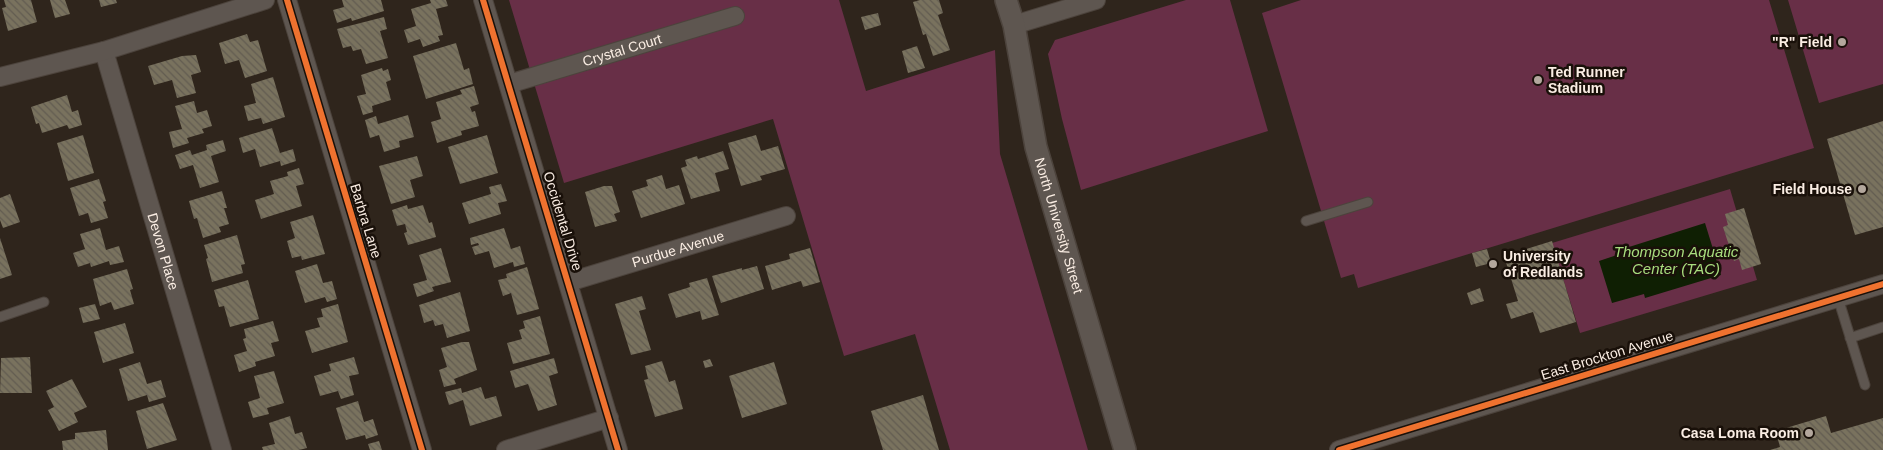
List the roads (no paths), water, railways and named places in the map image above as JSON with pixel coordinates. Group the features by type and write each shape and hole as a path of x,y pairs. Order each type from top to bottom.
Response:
{"street":[{"path":"0,76 104,51 265,0"},
{"name":"Barbra Lane","path":"287,0 422,450"},
{"name":"Occidental Drive","path":"483,0 618,450"},
{"name":"North University Street","path":"1006,0 1014,25 1036,147 1125,450"},
{"path":"1014,25 1096,0"},
{"name":"Crystal Court","path":"509,84 735,16"},
{"name":"Devon Place","path":"104,51 222,450"},
{"name":"Purdue Avenue","path":"569,282 786,216"},
{"name":"East Brockton Avenue","path":"1339,450 1883,284"},
{"path":"506,450 609,418"}],"lane":[{"path":"1306,221 1368,202"},
{"path":"1838,298 1864,384"},
{"path":"0,317 44,302"},
{"path":"1850,338 1883,327"}],"water":[{"name":"Thompson Aquatic Center (TAC)","path":"1705,223 1721,275 1645,298 1644,294 1612,303 1599,261 1629,251 1629,247"}],"place":[{"name":"\"R\" Field","path":"1842,42"},
{"name":"Ted Runner Stadium","path":"1538,80"},
{"name":"Field House","path":"1862,189"},
{"name":"University of Redlands","path":"1493,264"},
{"name":"Casa Loma Room","path":"1809,433"}]}
